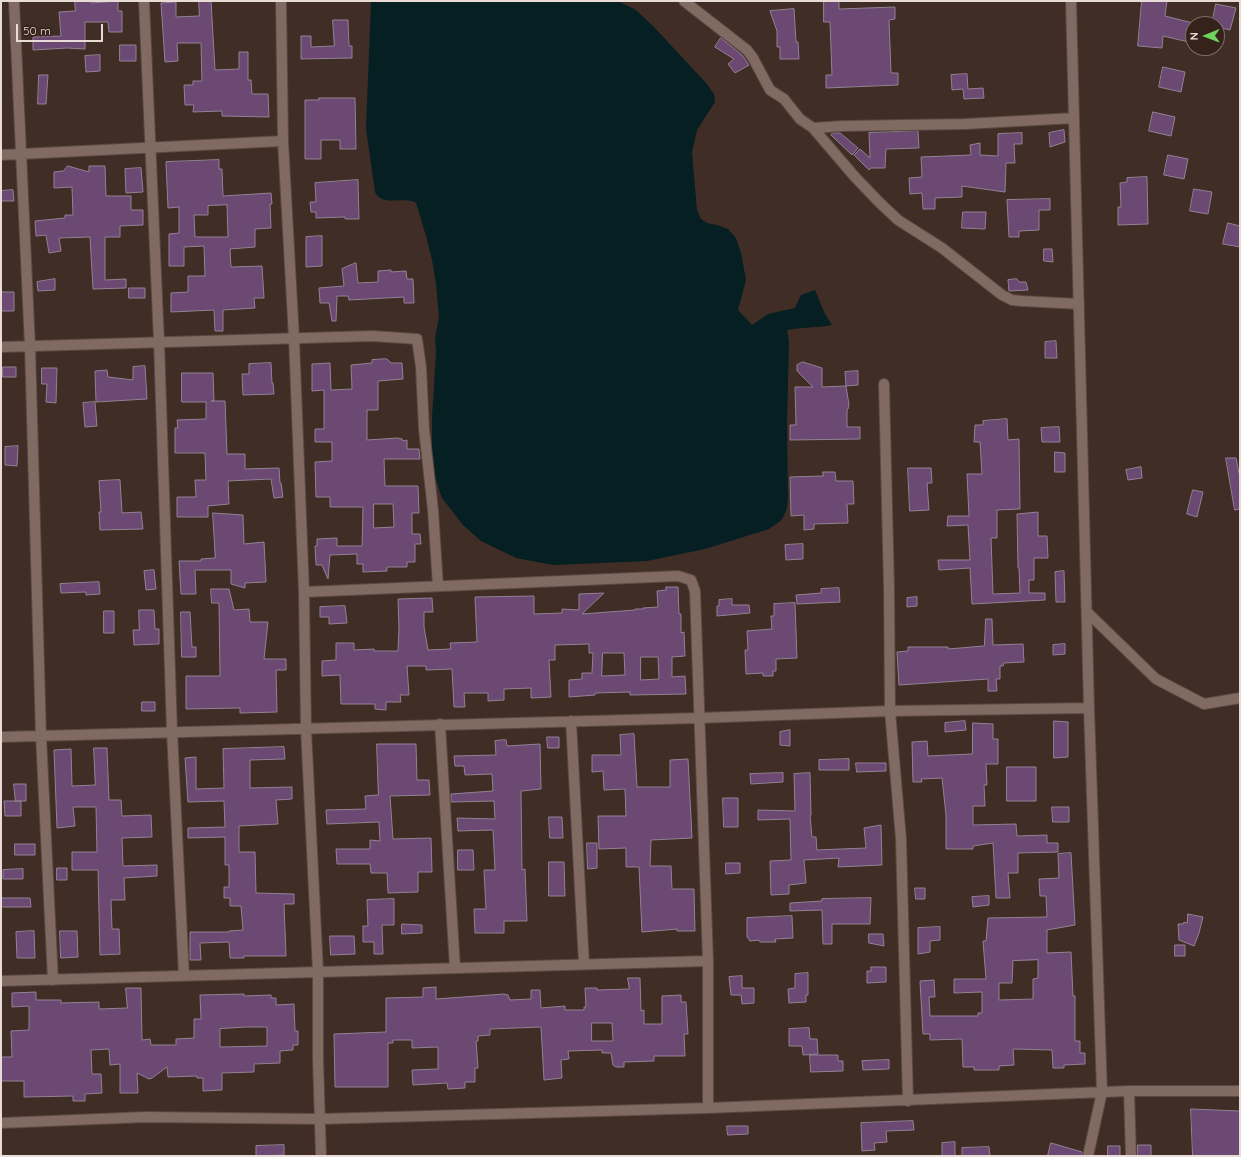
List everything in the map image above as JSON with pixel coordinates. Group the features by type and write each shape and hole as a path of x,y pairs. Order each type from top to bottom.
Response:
{"street":[{"path":"14,1 30,346 41,736 53,980"},
{"path":"144,1 159,342 172,731 184,976"},
{"path":"280,1 283,141 294,338 304,592 306,729 318,972 320,1156"},
{"path":"684,1 747,50 753,58 770,90 784,99 800,119 813,128 855,177 898,220 942,248 1002,295 1012,300 1079,304"},
{"path":"1071,1 1089,708 1102,1092 1088,1156"},
{"path":"813,128 965,124 1074,118"},
{"path":"1,155 150,149 283,141"},
{"path":"1,347 372,336 417,339 421,367 424,429 433,510 438,586"},
{"path":"884,384 889,587 890,711 901,839 908,1101"},
{"path":"304,592 678,576 691,580 695,591 708,962 708,1108"},
{"path":"1087,612 1156,679 1204,704 1240,698"},
{"path":"1,737 172,731 306,729 440,724 699,718 890,711 1089,708"},
{"path":"571,721 584,964"},
{"path":"440,724 455,968"},
{"path":"1,982 584,964 708,962"},
{"path":"1129,1091 1131,1156"},
{"path":"1,1123 146,1117 320,1119 708,1108 1129,1091 1240,1091"}],"water":[{"path":"371,1 618,1 636,10 654,27 706,83 714,94 715,102 697,130 692,152 697,210 701,219 707,223 728,229 736,238 741,253 746,280 738,310 752,325 768,314 795,308 801,295 815,290 824,312 832,325 787,330 789,341 787,424 788,498 787,508 783,518 779,522 769,529 705,549 647,561 553,565 516,558 481,541 463,525 442,498 435,477 432,456 432,418 436,352 435,338 439,317 436,284 426,236 416,203 406,200 382,199 375,192 366,129"}],"building":[{"path":"75,1 91,1 91,3 118,1 118,11 122,11 122,32 109,32 108,22 85,22 85,49 67,48 33,50 33,37 61,36 59,12 75,11"},
{"path":"199,1 211,1 215,70 239,69 239,52 248,52 248,80 251,80 252,94 268,94 269,117 222,116 222,111 193,112 194,105 185,105 184,85 193,85 193,81 202,81 201,43 177,43 178,61 165,62 161,3 176,2 176,17 199,16"},
{"path":"824,1 839,1 839,9 895,7 895,19 889,20 891,73 898,73 898,85 826,88 826,75 832,75 830,22 824,22"},
{"path":"1142,1 1167,1 1165,16 1185,21 1185,41 1163,36 1162,48 1138,46"},
{"path":"1216,4 1236,8 1230,30 1225,29 1225,16 1214,16"},
{"path":"794,9 796,42 798,42 799,59 780,59 780,47 777,47 777,31 770,11"},
{"path":"333,20 348,20 349,46 352,46 352,58 301,59 301,36 311,36 311,47 334,46"},
{"path":"721,38 742,55 749,65 735,73 728,64 734,59 715,47"},
{"path":"120,45 136,45 136,61 120,61"},
{"path":"100,55 100,71 86,72 85,56"},
{"path":"1163,67 1185,72 1181,92 1159,87"},
{"path":"967,74 968,89 983,88 984,98 964,99 963,89 952,90 951,75"},
{"path":"39,75 48,75 46,104 38,104"},
{"path":"319,98 355,98 356,149 340,149 340,140 321,140 321,159 305,159 305,100 319,100"},
{"path":"1153,112 1175,117 1171,136 1149,131"},
{"path":"1064,130 1065,142 1050,147 1049,133"},
{"path":"918,131 919,148 886,149 885,168 871,168 869,170 854,155 860,149 870,158 869,133"},
{"path":"833,133 840,133 858,148 852,155 831,135"},
{"path":"1022,133 1022,144 1014,144 1015,163 1006,163 1005,192 962,186 962,197 935,198 935,209 923,209 922,193 910,194 909,178 922,177 921,157 971,155 970,145 980,143 980,155 998,156 998,134"},
{"path":"1168,155 1188,159 1184,179 1164,175"},
{"path":"219,160 219,169 222,169 223,196 271,193 271,228 255,229 255,247 230,249 231,267 262,266 264,298 254,298 255,308 223,310 223,331 215,331 214,310 171,312 171,293 188,292 188,276 205,276 204,246 184,247 184,266 169,266 169,234 179,233 179,207 168,208 166,162","holes":["227,205 228,237 195,237 194,215 208,215 208,206"]},
{"path":"68,166 89,172 89,166 105,166 106,196 131,196 131,210 143,210 143,225 120,226 120,237 105,237 105,280 126,279 126,288 93,289 90,237 59,238 61,251 49,253 46,235 36,236 35,221 65,218 65,215 73,215 72,187 54,188 54,172 63,171"},
{"path":"141,168 143,192 126,193 125,169"},
{"path":"1147,177 1148,224 1118,225 1118,207 1121,207 1120,183 1127,182 1127,178"},
{"path":"358,180 359,219 345,219 345,217 316,218 316,212 311,212 310,202 316,202 315,183"},
{"path":"1194,189 1212,192 1208,214 1190,211"},
{"path":"13,190 14,201 1,201 1,191"},
{"path":"1050,199 1050,210 1039,210 1039,230 1019,231 1019,237 1009,237 1007,200"},
{"path":"963,212 986,212 985,229 962,228"},
{"path":"1228,223 1240,226 1240,247 1223,244"},
{"path":"322,236 322,266 306,267 306,237"},
{"path":"1044,249 1052,249 1053,262 1044,261"},
{"path":"356,263 358,283 378,282 378,271 406,271 407,279 413,279 414,303 404,303 404,297 349,300 348,296 337,296 336,321 332,321 329,303 320,303 319,288 344,286 342,269"},
{"path":"55,279 55,290 38,291 37,282"},
{"path":"1017,279 1019,282 1026,282 1028,290 1009,291 1008,280"},
{"path":"129,288 145,288 145,298 129,298"},
{"path":"1,292 14,292 14,311 1,311"},
{"path":"1056,341 1057,358 1045,358 1045,342"},
{"path":"387,359 391,363 402,363 403,379 378,381 378,410 367,410 367,440 398,438 402,439 403,441 407,440 407,449 419,449 420,459 384,459 385,486 418,486 419,513 412,513 412,534 420,534 421,544 415,544 415,562 407,562 407,567 387,567 387,571 363,572 363,564 357,564 357,554 330,555 328,579 322,565 316,565 315,546 317,546 317,539 337,538 337,546 362,546 363,507 330,507 330,497 316,497 315,462 332,461 332,442 315,442 315,429 324,429 324,390 312,391 312,364 330,363 331,390 352,389 351,365 372,363 372,360","holes":["374,504 393,504 394,527 374,528"]},
{"path":"803,362 822,368 822,387 846,386 849,405 847,410 847,427 860,427 860,439 790,440 790,425 796,425 795,387 813,387 797,371 797,365"},
{"path":"271,363 274,394 243,395 242,374 249,374 249,364"},
{"path":"145,366 147,399 96,402 95,371 107,370 108,377 133,380 133,367"},
{"path":"3,367 16,367 16,377 3,377"},
{"path":"42,368 57,368 56,403 46,402 47,384 42,384"},
{"path":"858,371 858,385 846,386 845,372"},
{"path":"182,373 213,373 214,401 225,401 227,454 245,454 245,469 279,468 283,497 274,498 271,479 228,481 229,504 208,506 208,517 177,517 177,497 196,497 195,480 206,480 205,453 175,453 175,428 178,428 177,420 206,419 206,402 182,402"},
{"path":"95,402 97,426 85,427 83,403"},
{"path":"1007,419 1008,440 1019,439 1020,509 997,510 997,538 991,538 993,594 1020,593 1017,514 1038,512 1038,536 1047,536 1048,558 1034,558 1034,580 1029,580 1029,593 1045,593 1045,600 972,604 970,568 939,570 938,560 970,560 968,525 947,526 948,516 969,516 967,474 982,474 980,442 974,442 975,425 983,425 983,421"},
{"path":"1059,427 1060,442 1042,442 1041,428"},
{"path":"18,446 17,466 5,465 5,447"},
{"path":"1055,452 1065,453 1065,472 1055,472"},
{"path":"1226,458 1236,458 1240,478 1240,509 1235,510"},
{"path":"1141,467 1142,478 1128,480 1126,470"},
{"path":"908,468 931,468 932,483 927,483 929,510 910,511"},
{"path":"823,472 835,472 836,481 853,481 854,504 847,504 848,523 814,524 814,529 804,530 804,515 791,516 790,477 823,476"},
{"path":"120,480 122,513 141,512 143,529 100,530 99,512 101,512 99,481"},
{"path":"1193,490 1203,492 1197,517 1187,514"},
{"path":"213,513 243,515 244,544 264,542 266,582 245,583 245,588 231,584 231,570 195,570 196,594 181,594 179,561 201,561 201,559 215,558"},
{"path":"803,544 803,559 786,560 785,545"},
{"path":"154,570 156,589 146,590 144,571"},
{"path":"1064,571 1065,602 1056,602 1055,572"},
{"path":"99,582 100,594 86,595 86,592 61,593 60,584"},
{"path":"666,587 678,587 679,614 681,614 681,633 684,632 685,656 672,657 672,677 685,676 686,694 630,695 630,692 595,693 595,695 569,697 569,680 582,679 582,673 592,673 593,653 589,653 589,644 555,645 555,660 549,660 551,697 531,698 531,688 504,689 504,700 488,701 488,693 464,693 465,707 454,707 452,669 426,670 426,666 407,666 409,695 400,695 401,702 386,702 386,710 375,709 375,704 341,704 340,675 322,676 322,661 336,660 336,643 354,643 354,650 374,649 374,651 398,651 398,599 432,598 433,612 424,612 424,627 428,650 451,649 450,643 477,642 475,597 534,596 534,614 562,613 562,609 579,610 579,594 604,593 582,614 658,607 657,591 666,590","holes":["603,653 624,653 625,675 602,676","641,657 658,657 659,679 641,680"]},
{"path":"839,588 840,602 797,604 796,595 821,593 821,589"},
{"path":"211,589 229,589 234,610 249,609 250,622 268,622 264,659 286,659 286,670 276,670 277,712 240,713 240,708 186,709 186,676 220,676 219,603 212,603"},
{"path":"917,597 917,606 907,607 907,598"},
{"path":"732,599 732,605 749,605 750,613 717,616 717,606 719,606 719,600"},
{"path":"795,603 797,658 776,659 776,671 773,671 773,676 763,676 763,673 746,674 745,650 748,650 747,631 772,629 771,616 774,616 774,604"},
{"path":"345,606 347,623 329,624 329,617 320,617 320,607"},
{"path":"139,610 154,610 155,629 159,629 159,644 134,645 133,630 139,630"},
{"path":"104,611 114,611 114,633 104,633"},
{"path":"181,612 190,612 192,647 196,647 196,657 182,657"},
{"path":"986,619 992,619 993,645 1023,644 1024,662 1004,663 1003,666 1000,666 1000,679 996,679 997,691 988,691 988,679 899,685 897,652 908,651 908,647 948,647 948,649 984,646"},
{"path":"1065,644 1065,654 1053,655 1053,645"},
{"path":"142,702 155,702 155,711 142,711"},
{"path":"965,721 966,730 945,732 945,723"},
{"path":"1054,721 1068,722 1068,757 1054,758"},
{"path":"973,723 993,724 993,739 998,739 998,764 986,764 987,785 984,785 985,806 973,806 973,825 1016,824 1017,836 1047,835 1047,843 1058,843 1058,852 1018,853 1018,873 1008,873 1010,898 996,898 993,843 973,846 973,849 946,849 946,815 942,778 921,779 922,782 913,782 912,742 927,741 928,756 972,754"},
{"path":"790,730 790,746 780,745 780,732"},
{"path":"634,734 637,787 670,787 670,760 688,759 692,838 651,840 650,866 671,866 672,889 694,889 695,931 677,931 677,929 642,932 639,867 626,867 626,848 599,849 598,816 626,816 625,789 604,790 603,771 592,772 592,755 621,755 620,735"},
{"path":"547,737 559,737 559,748 548,748"},
{"path":"506,740 507,746 540,744 541,789 521,791 522,870 525,869 527,921 504,921 504,933 475,933 474,909 486,909 484,870 495,870 493,830 458,831 457,818 495,819 494,801 451,802 451,794 493,791 492,774 465,775 464,766 455,766 454,756 496,755 495,741"},
{"path":"377,744 416,744 417,780 429,780 430,795 390,796 393,839 431,838 432,872 418,872 418,892 388,893 387,873 371,873 370,864 337,864 336,849 370,849 370,840 380,841 379,822 327,824 326,810 366,809 365,796 378,795"},
{"path":"284,747 285,759 250,760 250,788 292,787 292,799 276,800 278,824 239,826 239,852 255,852 256,893 294,894 294,904 284,904 286,956 244,956 244,958 230,958 229,942 200,943 201,960 190,960 190,932 229,932 243,930 241,906 230,906 230,898 224,898 224,887 229,887 229,865 225,865 225,837 188,838 188,828 225,827 224,801 188,802 185,758 196,757 196,789 224,788 223,749"},
{"path":"94,748 107,748 109,800 121,800 122,816 151,815 152,837 122,838 123,866 157,865 157,876 124,878 125,900 111,900 112,929 119,929 120,954 100,955 98,870 72,870 72,852 97,852 96,807 73,807 75,826 57,828 54,750 71,749 72,786 95,785"},
{"path":"849,759 849,770 819,770 819,760"},
{"path":"856,763 886,763 886,771 857,772"},
{"path":"1007,767 1036,767 1036,801 1007,801"},
{"path":"783,773 783,782 751,784 750,774"},
{"path":"810,773 810,815 812,837 816,837 817,850 866,848 864,828 881,825 882,865 838,867 839,858 804,860 806,883 789,885 789,894 771,895 770,861 791,860 790,819 758,820 758,810 795,811 794,774"},
{"path":"14,784 26,784 26,801 21,801 21,816 5,816 4,801 15,801"},
{"path":"723,798 738,798 738,827 724,827"},
{"path":"1052,807 1069,807 1069,822 1053,822"},
{"path":"549,817 562,817 563,838 550,838"},
{"path":"587,843 597,843 597,868 588,869"},
{"path":"15,844 35,844 35,855 15,855"},
{"path":"458,850 473,850 474,870 458,870"},
{"path":"1071,853 1075,925 1047,930 1047,953 1071,952 1073,996 1075,996 1075,1041 1080,1041 1080,1053 1085,1053 1085,1064 1064,1065 1064,1068 1053,1068 1052,1050 1013,1049 1014,1065 999,1066 999,1070 974,1070 974,1067 963,1067 962,1039 930,1040 930,1034 923,1034 920,981 934,980 935,997 929,997 930,1016 978,1016 978,1013 982,1013 982,992 954,993 954,979 986,979 983,941 986,941 988,918 1047,917 1046,896 1040,896 1039,879 1059,878 1058,854","holes":["1038,960 1038,978 1033,979 1033,999 999,1000 999,983 1012,983 1013,961"]},
{"path":"549,862 564,862 565,896 549,896"},
{"path":"726,863 740,863 740,873 726,874"},
{"path":"57,868 67,868 67,880 57,880"},
{"path":"23,869 23,879 3,879 3,870"},
{"path":"915,888 925,888 925,899 916,899"},
{"path":"989,896 989,905 973,907 972,897"},
{"path":"1,898 30,898 31,907 1,907"},
{"path":"871,898 870,924 832,924 832,944 823,944 822,910 790,911 790,903 822,901 822,899"},
{"path":"394,899 394,925 382,925 383,954 374,954 374,942 363,942 363,926 368,926 367,900"},
{"path":"1188,914 1203,917 1194,946 1179,940 1178,924 1183,924 1184,922 1187,923"},
{"path":"792,916 793,938 775,939 776,942 760,942 759,940 750,941 747,937 747,918"},
{"path":"402,924 422,925 422,933 402,934"},
{"path":"940,927 940,940 930,941 930,952 918,954 918,928"},
{"path":"34,931 35,958 17,958 16,932"},
{"path":"60,931 77,931 78,957 61,958"},
{"path":"869,934 883,934 884,946 869,943"},
{"path":"330,936 354,936 355,954 331,955"},
{"path":"1175,945 1185,945 1185,956 1175,956"},
{"path":"871,967 886,967 886,982 867,983 867,971 871,971"},
{"path":"808,973 808,995 806,995 806,1002 789,1003 788,989 795,988 795,974"},
{"path":"742,976 742,988 754,988 754,1003 742,1004 741,995 731,995 729,977"},
{"path":"628,978 640,978 641,1011 644,1010 644,1024 662,1024 662,996 681,995 681,1002 686,1002 688,1034 684,1034 685,1056 654,1056 654,1061 624,1062 624,1067 616,1067 613,1065 611,1053 602,1053 602,1050 568,1051 569,1059 561,1060 562,1078 544,1080 541,1027 490,1029 490,1035 478,1036 478,1041 476,1041 478,1068 475,1068 475,1082 465,1082 465,1088 448,1089 447,1083 413,1085 412,1070 438,1069 438,1047 412,1048 412,1040 393,1040 393,1043 388,1043 388,1087 335,1087 334,1034 386,1032 386,998 423,997 423,988 436,987 436,999 504,994 508,995 510,1000 531,999 531,990 540,990 541,1008 565,1006 565,1010 584,1010 584,1007 586,1007 585,988 597,988 597,990 629,989","holes":["592,1023 612,1023 613,1041 592,1041"]},
{"path":"126,988 141,988 142,1040 150,1039 151,1045 176,1045 176,1039 194,1038 194,1019 201,1019 200,995 271,995 271,998 276,998 276,1005 294,1004 295,1031 298,1031 298,1045 293,1045 293,1050 280,1051 280,1063 254,1064 254,1072 222,1073 222,1090 203,1091 203,1078 197,1078 197,1076 168,1077 167,1067 149,1079 137,1073 138,1093 120,1093 120,1064 110,1065 109,1049 91,1050 92,1074 101,1074 102,1093 85,1094 85,1101 73,1101 73,1096 24,1097 24,1081 1,1081 1,1057 12,1057 11,1031 29,1030 29,1006 12,1007 12,993 36,992 36,1000 61,1000 61,1003 99,1002 99,1009 127,1008","holes":["267,1027 267,1046 220,1047 220,1029"]},
{"path":"809,1028 810,1039 817,1039 818,1054 803,1055 802,1046 789,1046 789,1029"},
{"path":"810,1055 838,1055 838,1061 843,1061 843,1071 811,1072"},
{"path":"889,1060 889,1069 863,1070 862,1061"},
{"path":"1191,1109 1240,1111 1240,1156 1193,1156"},
{"path":"913,1121 914,1130 886,1131 887,1142 874,1143 875,1150 862,1151 861,1123"},
{"path":"727,1126 748,1126 748,1134 728,1135"},
{"path":"955,1142 955,1156 942,1156 942,1143"},
{"path":"1051,1143 1082,1152 1082,1156 1048,1156"},
{"path":"284,1145 284,1155 256,1156 256,1146"},
{"path":"1138,1145 1151,1145 1151,1155 1138,1156"},
{"path":"1108,1146 1120,1146 1120,1156 1108,1156"},
{"path":"989,1147 990,1156 962,1156 962,1148"}]}
